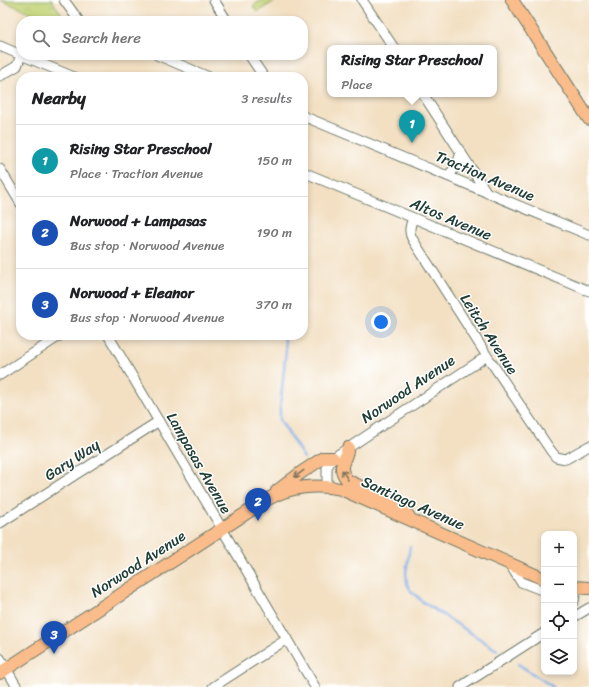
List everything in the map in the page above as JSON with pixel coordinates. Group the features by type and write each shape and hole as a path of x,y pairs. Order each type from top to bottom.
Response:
{"main road":[{"path":"512,0 589,119"},
{"path":"348,448 341,469 343,475 348,481 399,504 410,518"},
{"path":"268,499 302,472 323,458 333,458"},
{"name":"Santiago Avenue","path":"297,488 327,486 341,489 410,518 511,566 541,578"},
{"name":"Norwood Avenue","path":"3,671 268,499 275,495 297,488"},
{"path":"577,588 589,588"}],"street":[{"path":"64,0 75,16"},
{"path":"214,0 224,16"},
{"path":"362,0 392,45"},
{"path":"0,46 16,53"},
{"path":"0,76 17,66 19,60"},
{"path":"33,60 62,72"},
{"path":"169,60 197,72"},
{"path":"252,60 258,72"},
{"path":"425,97 487,192"},
{"name":"Traction Avenue","path":"308,118 589,235"},
{"path":"446,176 453,172 457,166 461,152"},
{"path":"0,169 16,196"},
{"name":"Altos Avenue","path":"308,174 589,291"},
{"name":"Leitch Avenue","path":"413,218 409,227 412,238 487,356 551,452 560,459 568,459 589,446"},
{"path":"0,375 54,340"},
{"name":"Lampasas Avenue","path":"111,340 316,687"},
{"name":"Norwood Avenue","path":"333,458 487,356"},
{"name":"Gary Way","path":"0,523 159,421"},
{"path":"327,486 327,467 333,458"},
{"path":"511,566 521,582 541,590"},
{"path":"577,615 589,608"},
{"path":"460,687 541,635"},
{"path":"214,687 287,639"},
{"path":"0,658 3,671 17,687"}],"green space":[{"path":"0,0 52,0 63,16 40,16"},
{"path":"262,0 277,0 257,12 253,6"}],"waterway":[{"path":"285,340 286,350 280,420 304,458"},
{"path":"410,546 406,573 407,584 411,591 423,602 497,650"},
{"path":"518,664 553,687"}],"place":[{"name":"Rising Star Preschool","path":"412,143"},
{"name":"Norwood + Lampasas","path":"258,521"},
{"name":"Norwood + Eleanor","path":"54,654"}]}
